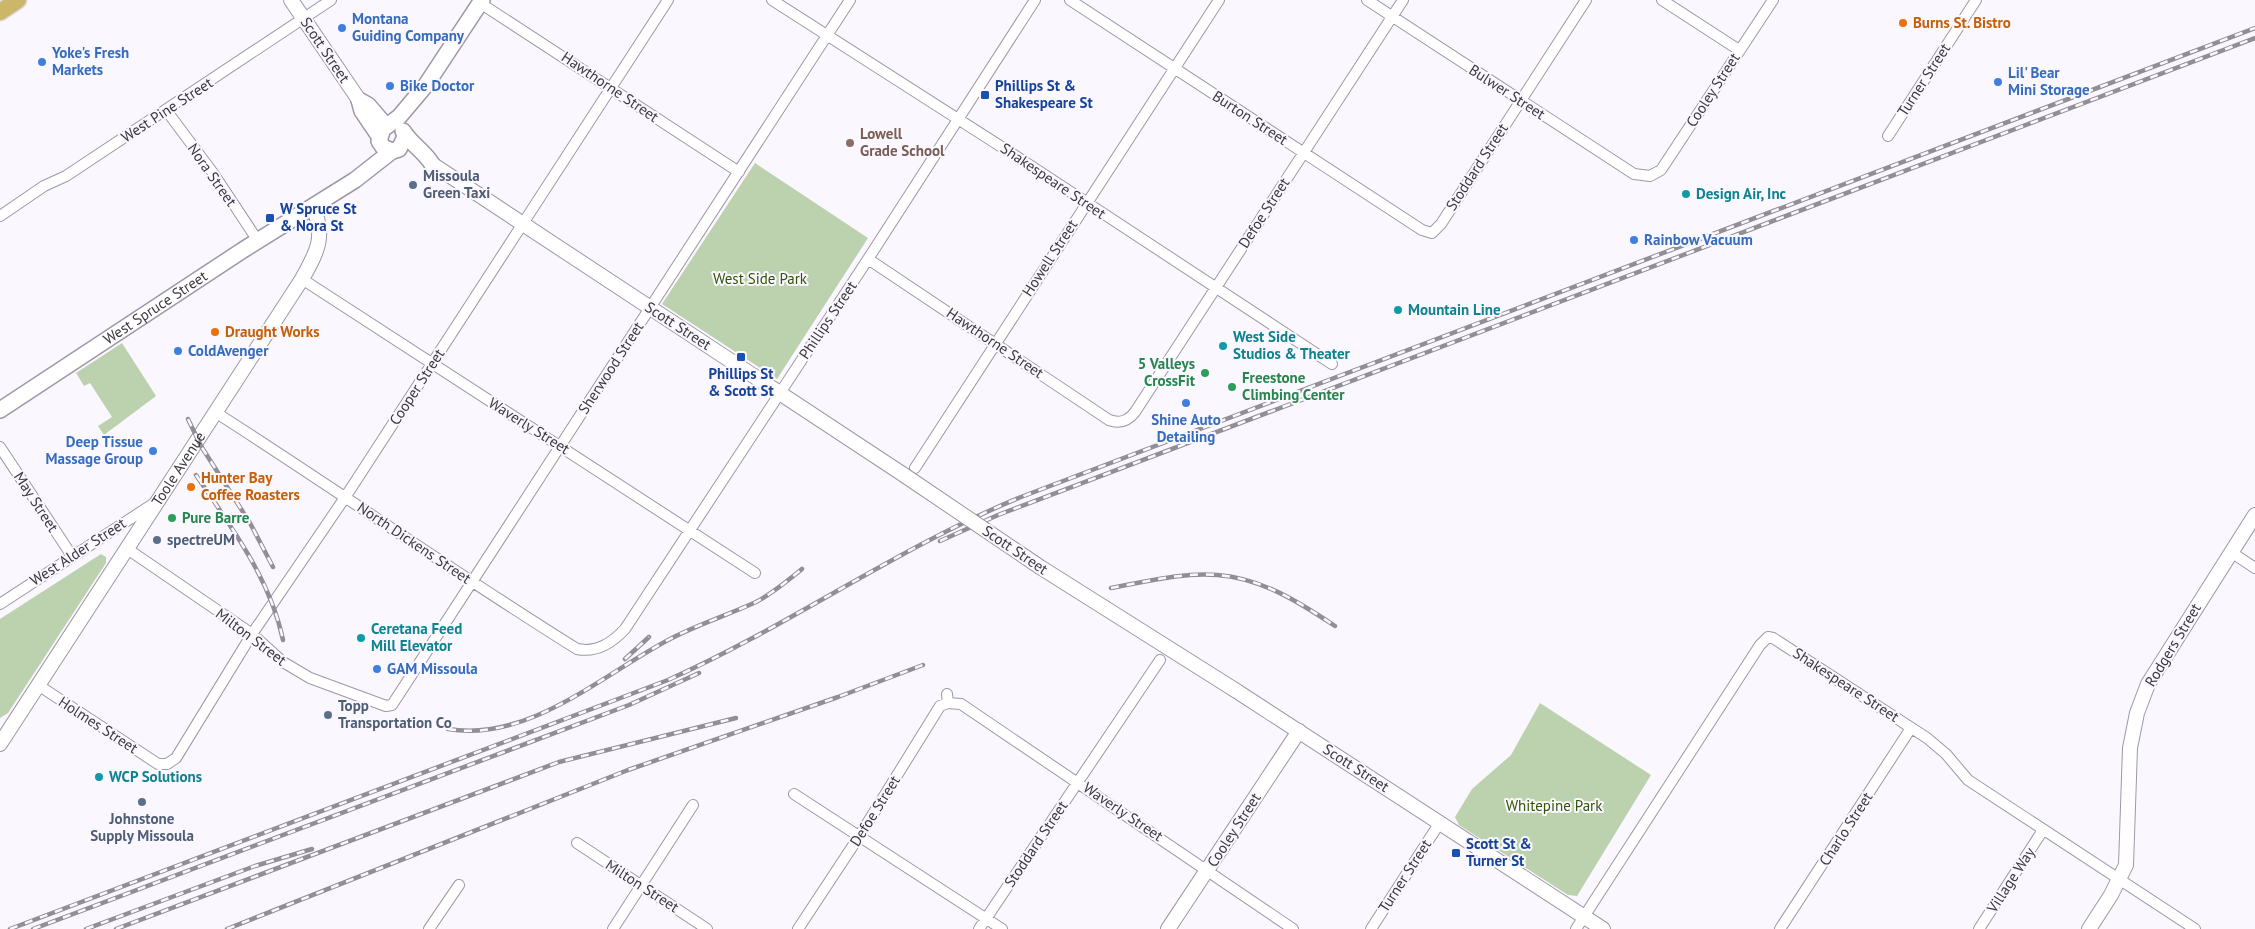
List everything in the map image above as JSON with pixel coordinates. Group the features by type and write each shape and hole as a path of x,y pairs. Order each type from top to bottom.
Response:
{"main road":[{"path":"0,12 18,0"},
{"path":"331,194 346,176 368,159 377,148 384,132 400,117 426,85 481,2"},
{"path":"313,207 356,180 403,144 426,85"},
{"path":"359,100 362,111 384,132"},
{"path":"384,132 398,127 428,156 432,164"},
{"path":"384,132 383,147 418,161 432,164"},
{"name":"West Spruce Street","path":"0,410 313,207"}],"street":[{"name":"Scott Street","path":"291,0 359,100"},
{"name":"West Pine Street","path":"0,216 44,186 66,176 331,0"},
{"name":"Cooper Street","path":"158,764 167,764 176,758 252,634 346,496 668,0"},
{"name":"Shakespeare Street","path":"772,0 959,119 1332,364"},
{"name":"Sherwood Street","path":"386,706 392,705 850,0"},
{"name":"Phillips Street","path":"618,637 868,259 1035,0"},
{"name":"Burton Street","path":"1070,0 1422,230 1432,233"},
{"name":"Howell Street","path":"909,471 1219,0"},
{"name":"Bulwer Street","path":"1367,0 1634,174 1650,176"},
{"name":"Defoe Street","path":"1123,422 1135,412 1403,0"},
{"name":"Stoddard Street","path":"1432,233 1441,224 1586,0"},
{"path":"1662,0 1739,50"},
{"name":"Cooley Street","path":"1650,176 1661,170 1773,0"},
{"name":"Hawthorne Street","path":"481,2 739,172"},
{"name":"Turner Street","path":"1888,136 1971,2"},
{"name":"Nora Street","path":"166,110 213,173 258,241"},
{"name":"Scott Street","path":"432,164 779,392 909,471 1040,567 1299,731 1439,824 1603,929"},
{"name":"Toole Avenue","path":"0,744 312,262 320,240 319,222 313,207"},
{"name":"Hawthorne Street","path":"868,259 1109,420 1123,422"},
{"name":"Waverly Street","path":"302,279 561,445 755,573"},
{"name":"North Dickens Street","path":"215,412 577,649 600,648 618,637"},
{"name":"May Street","path":"0,447 72,556"},
{"name":"West Alder Street","path":"0,604 156,502"},
{"name":"Rodgers Street","path":"2089,929 2120,880 2128,856 2130,748 2137,713 2148,684 2156,667 2255,515"},
{"name":"Milton Street","path":"126,548 252,634 283,662 310,678 386,706"},
{"path":"2231,552 2255,568"},
{"name":"Shakespeare Street","path":"1584,917 1764,639 1768,637 1773,638 1911,728 1940,748 1968,780 2195,929"},
{"name":"Stoddard Street","path":"980,929 1077,781 1160,660"},
{"name":"Holmes Street","path":"38,685 158,764"},
{"name":"Defoe Street","path":"798,929 860,835 940,706 948,698"},
{"name":"Waverly Street","path":"948,698 961,704 1077,781 1293,929"},
{"name":"Charlo Street","path":"1780,929 1911,728"},
{"name":"Cooley Street","path":"1168,929 1299,731"},
{"path":"794,794 860,835 1002,929"},
{"path":"613,929 693,805"},
{"name":"Turner Street","path":"1370,929 1439,824"},
{"name":"Village Way","path":"1979,929 2043,830"},
{"name":"Milton Street","path":"577,843 707,929"},
{"path":"429,929 459,885"},
{"path":"1576,929 1584,917"}],"green space":[{"name":"West Side Park","path":"755,163 868,238 777,379 662,304"},
{"path":"122,343 156,396 104,435 98,426 112,417 90,383 84,386 76,373"},
{"path":"101,554 106,557 106,563 8,713 0,718 0,619"},
{"name":"Whitepine Park","path":"1540,703 1651,775 1577,896 1568,895 1459,825 1455,817 1472,789 1511,755"}],"railway":[{"path":"10,929 668,680 757,636 887,563 975,517 1021,497 2255,28"},
{"path":"940,541 998,515 2255,38"},
{"path":"188,419 201,446 250,523 273,567"},
{"path":"196,475 259,574 269,595 283,640"},
{"path":"448,729 478,731 508,726 537,716 593,686 672,638 756,602 774,591 802,569"},
{"path":"1111,588 1190,575 1204,574 1233,577 1264,586 1279,593 1308,608 1335,626"},
{"path":"625,659 649,637"},
{"path":"227,929 628,770 838,697 923,665"},
{"path":"33,929 629,705 699,673"},
{"path":"116,929 559,762 736,718"},
{"path":"86,929 255,866 312,849"}],"place":[{"name":"Burns St. Bistro","path":"1903,23"},
{"name":"Montana Guiding Company","path":"342,28"},
{"name":"Yoke's Fresh Markets","path":"42,62"},
{"name":"Lil' Bear Mini Storage","path":"1998,82"},
{"name":"Bike Doctor","path":"390,86"},
{"name":"Phillips St & Shakespeare St","path":"985,95"},
{"name":"Lowell Grade School","path":"850,143"},
{"name":"Missoula Green Taxi","path":"413,185"},
{"name":"Design Air, Inc","path":"1686,194"},
{"name":"W Spruce St & Nora St","path":"270,218"},
{"name":"Rainbow Vacuum","path":"1634,240"},
{"name":"Mountain Line","path":"1398,310"},
{"name":"Draught Works","path":"215,332"},
{"name":"West Side Studios & Theater","path":"1223,346"},
{"name":"ColdAvenger","path":"178,351"},
{"name":"Phillips St & Scott St","path":"741,357"},
{"name":"5 Valleys CrossFit","path":"1205,373"},
{"name":"Freestone Climbing Center","path":"1232,387"},
{"name":"Shine Auto Detailing","path":"1186,403"},
{"name":"Deep Tissue Massage Group","path":"153,451"},
{"name":"Hunter Bay Coffee Roasters","path":"191,487"},
{"name":"Pure Barre","path":"172,518"},
{"name":"spectreUM","path":"157,540"},
{"name":"Ceretana Feed Mill Elevator","path":"361,638"},
{"name":"GAM Missoula","path":"377,669"},
{"name":"Topp Transportation Co","path":"328,715"},
{"name":"WCP Solutions","path":"99,777"},
{"name":"Johnstone Supply Missoula","path":"142,802"},
{"name":"Scott St & Turner St","path":"1456,853"}]}
